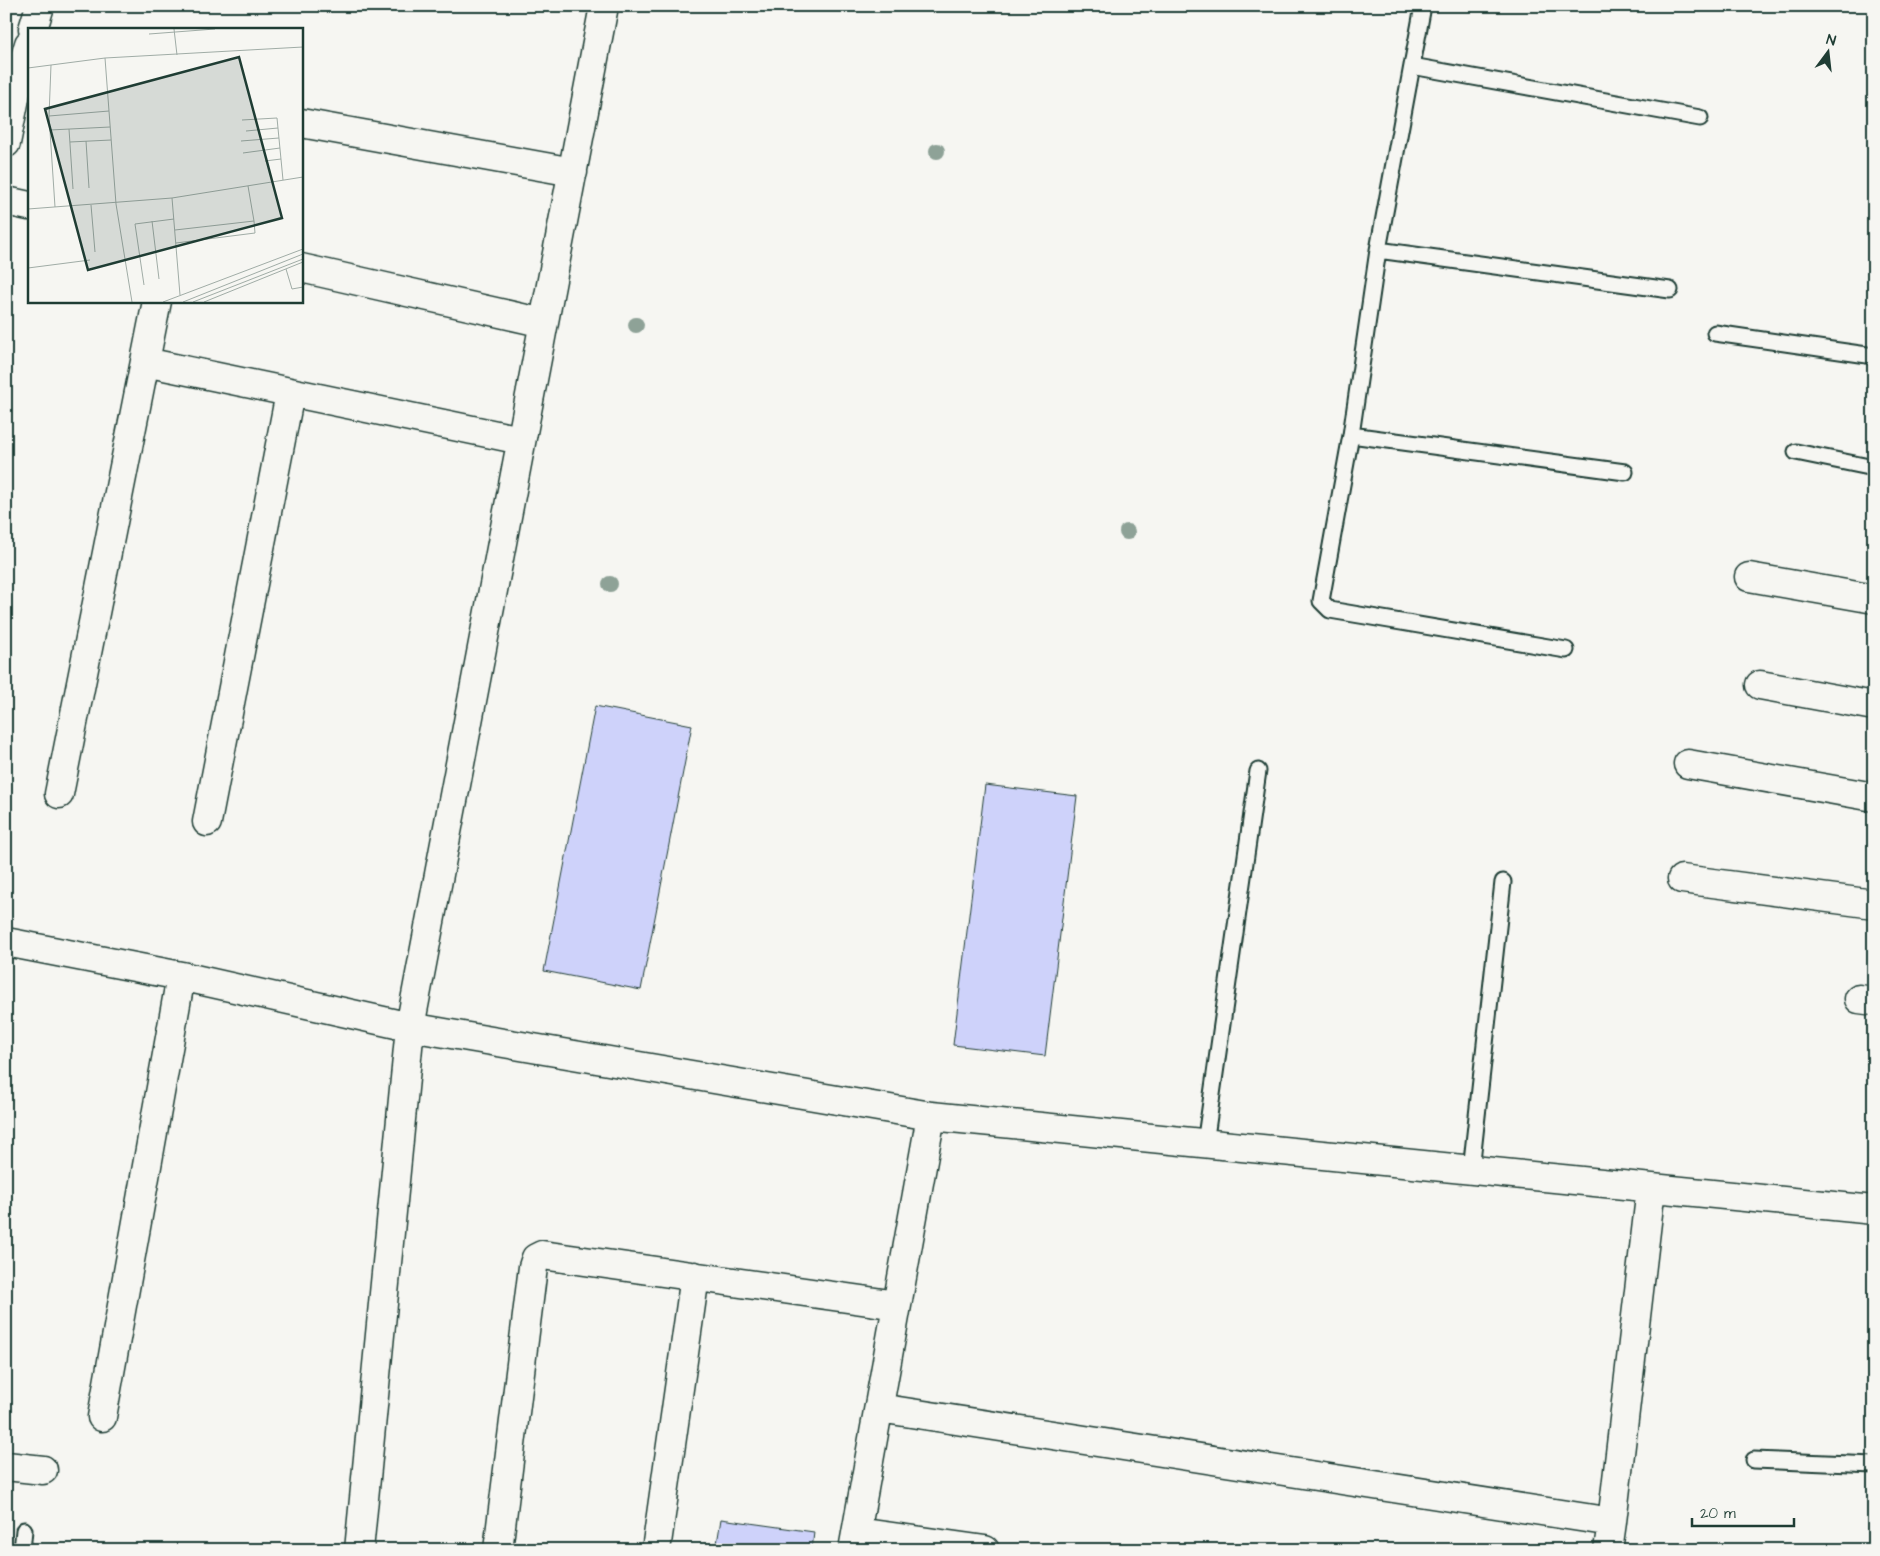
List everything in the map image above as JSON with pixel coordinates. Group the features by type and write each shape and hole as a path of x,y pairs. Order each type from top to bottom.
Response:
{"street":[{"path":"33,28 40,6"},
{"path":"359,1550 410,1027 604,6"},
{"path":"6,143 24,74 28,50"},
{"path":"302,123 573,172"},
{"path":"6,201 28,206"},
{"path":"302,268 544,323"},
{"path":"59,794 157,302"},
{"path":"145,362 521,440"},
{"path":"208,822 290,392"},
{"path":"1749,577 1874,599"},
{"path":"1760,685 1874,706"},
{"path":"1688,764 1874,797"},
{"path":"1682,879 1874,904"},
{"path":"6,942 181,976 410,1027 931,1116 1874,1210"},
{"path":"102,1417 181,976"},
{"path":"931,1116 855,1541 985,1550"},
{"path":"1608,1550 1651,1188"},
{"path":"498,1550 533,1267 536,1258 542,1255 550,1255 898,1305"},
{"path":"656,1550 695,1276"},
{"path":"879,1408 1612,1522"},
{"path":"6,1466 43,1470"}],"lane":[{"path":"1423,6 1378,250 1351,435 1321,601 1330,610 1566,650"},
{"path":"1412,66 1700,118"},
{"path":"1378,250 1670,290"},
{"path":"1715,333 1874,356"},
{"path":"1351,435 1625,472"},
{"path":"1796,452 1874,468"},
{"path":"1205,1144 1258,770"},
{"path":"1471,1170 1503,882"},
{"path":"1754,1460 1874,1465"},
{"path":"22,1550 24,1530"}],"building":[{"path":"595,706 692,725 641,990 544,971"},
{"path":"985,785 1077,796 1045,1056 953,1045"},
{"path":"721,1519 814,1532 812,1550 716,1550"}]}
